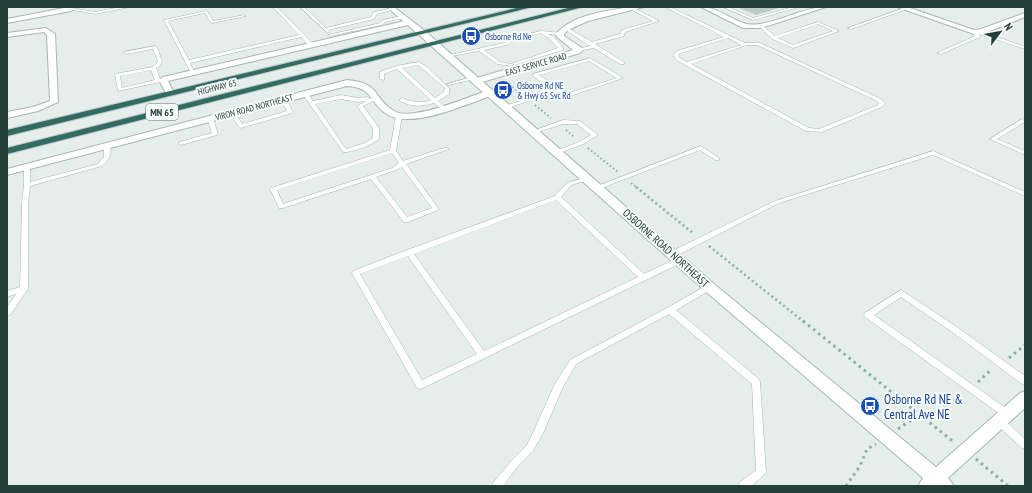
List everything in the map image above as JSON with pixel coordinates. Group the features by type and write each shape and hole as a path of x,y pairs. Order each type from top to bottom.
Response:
{"highway":[{"name":"MN 65","path":"422,33 529,7"},
{"name":"MN 65","path":"433,43 580,7"},
{"name":"HIGHWAY 65","path":"7,133 422,33"},
{"name":"HIGHWAY 65","path":"7,151 433,43"}],"street":[{"path":"562,31 576,22 638,7"},
{"path":"707,7 746,26 761,26 821,7"},
{"path":"7,21 72,8"},
{"name":"OSBORNE ROAD NORTHEAST","path":"391,8 422,33 709,287 936,483"},
{"path":"903,8 976,32 1025,15"},
{"path":"170,93 160,80 311,45 332,37 380,26 409,22"},
{"path":"7,35 37,30 46,30 51,34 54,102 35,109 7,115"},
{"name":"EAST SERVICE ROAD","path":"562,31 561,37 579,50"},
{"name":"EAST SERVICE ROAD","path":"474,79 526,63 579,50"},
{"name":"VIRON ROAD NORTHEAST","path":"7,172 347,83 363,84 390,112 399,116"},
{"path":"399,116 416,116 490,93"},
{"path":"936,483 1025,398"}],"lane":[{"path":"72,8 95,13 128,7"},
{"path":"275,7 311,45"},
{"path":"302,7 332,37"},
{"path":"579,50 622,35 623,31 657,21 638,7"},
{"path":"667,7 745,45"},
{"path":"725,7 753,19 797,7"},
{"path":"325,29 373,18 375,13 391,8"},
{"path":"850,28 903,8"},
{"path":"193,73 166,20 206,12 212,22 244,16"},
{"path":"769,15 781,20"},
{"path":"380,26 402,17"},
{"path":"761,26 774,38 793,47 837,31 818,23 774,38"},
{"path":"447,56 505,44 514,39 541,32 562,31 592,45 622,63"},
{"path":"480,49 500,63 511,65 526,63 561,49 552,38 541,32"},
{"path":"938,53 978,36 976,32 1025,48"},
{"path":"188,62 302,36"},
{"path":"687,64 745,45 753,44 764,46 879,100 882,103 880,106 820,131 813,132 808,130 687,64 678,59 675,55 728,37"},
{"path":"126,53 155,47 160,61 158,65 153,68 117,75 120,90 160,80 153,68"},
{"path":"590,58 621,78 565,96 556,90 535,75 590,58"},
{"path":"398,67 443,108"},
{"path":"382,79 382,73 398,67 425,68 449,84 453,91 447,96 441,97"},
{"path":"402,100 414,105 435,100 446,93 447,88 425,68"},
{"path":"449,84 474,79"},
{"path":"505,107 556,90"},
{"path":"305,93 345,151 367,144 376,139 376,128 356,100"},
{"path":"313,104 341,97 356,100 377,97"},
{"path":"360,105 377,97"},
{"path":"233,112 241,126 290,112 283,99"},
{"path":"373,176 406,220 436,209 393,151 399,116"},
{"path":"181,143 215,134 210,118"},
{"path":"1025,122 1022,121 993,139 1025,153"},
{"path":"534,132 563,122 578,122 595,136 557,152"},
{"path":"27,185 100,165 106,161 108,156 107,146"},
{"path":"598,188 701,148 717,159"},
{"path":"393,151 273,190 281,206 394,170 403,163 446,149"},
{"path":"587,179 569,184 557,197 356,273 420,385 643,277 676,257 777,202 933,153 1025,194"},
{"path":"7,313 24,289 27,167"},
{"path":"557,197 643,277"},
{"path":"409,252 482,355"},
{"path":"497,486 515,463 530,448 539,431 558,386 572,362 670,310 709,287"},
{"path":"7,294 24,289"},
{"path":"1025,381 951,327 901,293 868,314 1003,418 1025,445"},
{"path":"670,310 756,382 761,472 743,486"}],"path":[{"path":"846,486 860,466 867,448 871,448"}],"building":[{"path":"737,7 782,7 756,15"}],"place":[{"name":"Osborne Rd Ne","path":"471,36"},
{"name":"Osborne Rd NE & Hwy 65 Svc Rd","path":"503,90"},
{"name":"Osborne Rd NE & Central Ave NE","path":"870,406"}]}
